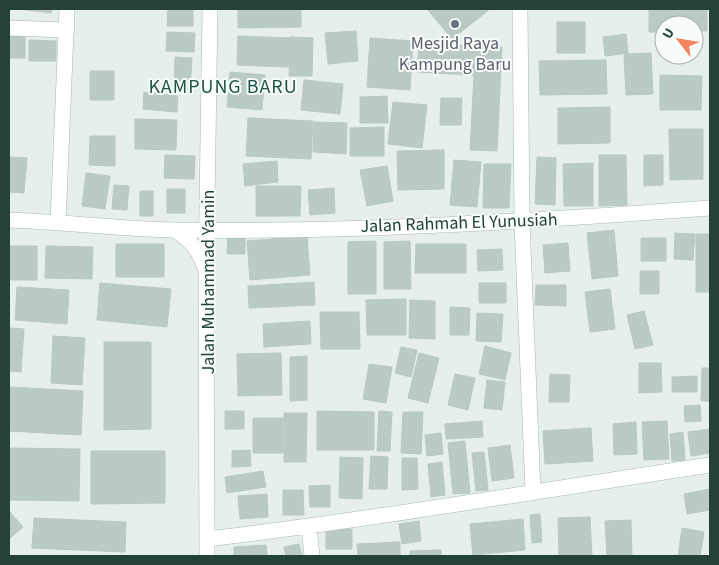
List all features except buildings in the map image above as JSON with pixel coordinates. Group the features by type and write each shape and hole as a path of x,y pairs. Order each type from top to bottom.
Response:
{"street":[{"path":"58,222 67,9"},
{"name":"Jalan Muhammad Yamin","path":"207,556 206,272 210,9"},
{"path":"520,9 522,222 533,492"},
{"path":"9,28 67,30"},
{"name":"Jalan Rahmah El Yunusiah","path":"9,220 174,230 382,228 522,222 710,208"},
{"path":"174,230 184,236 201,255 206,272"},
{"path":"207,539 310,527 710,465"},
{"path":"310,527 312,556"}],"place":[{"name":"Mesjid Raya Kampung Baru","path":"455,24"}],"district":[{"name":"KAMPUNG BARU","path":"223,87"}]}
